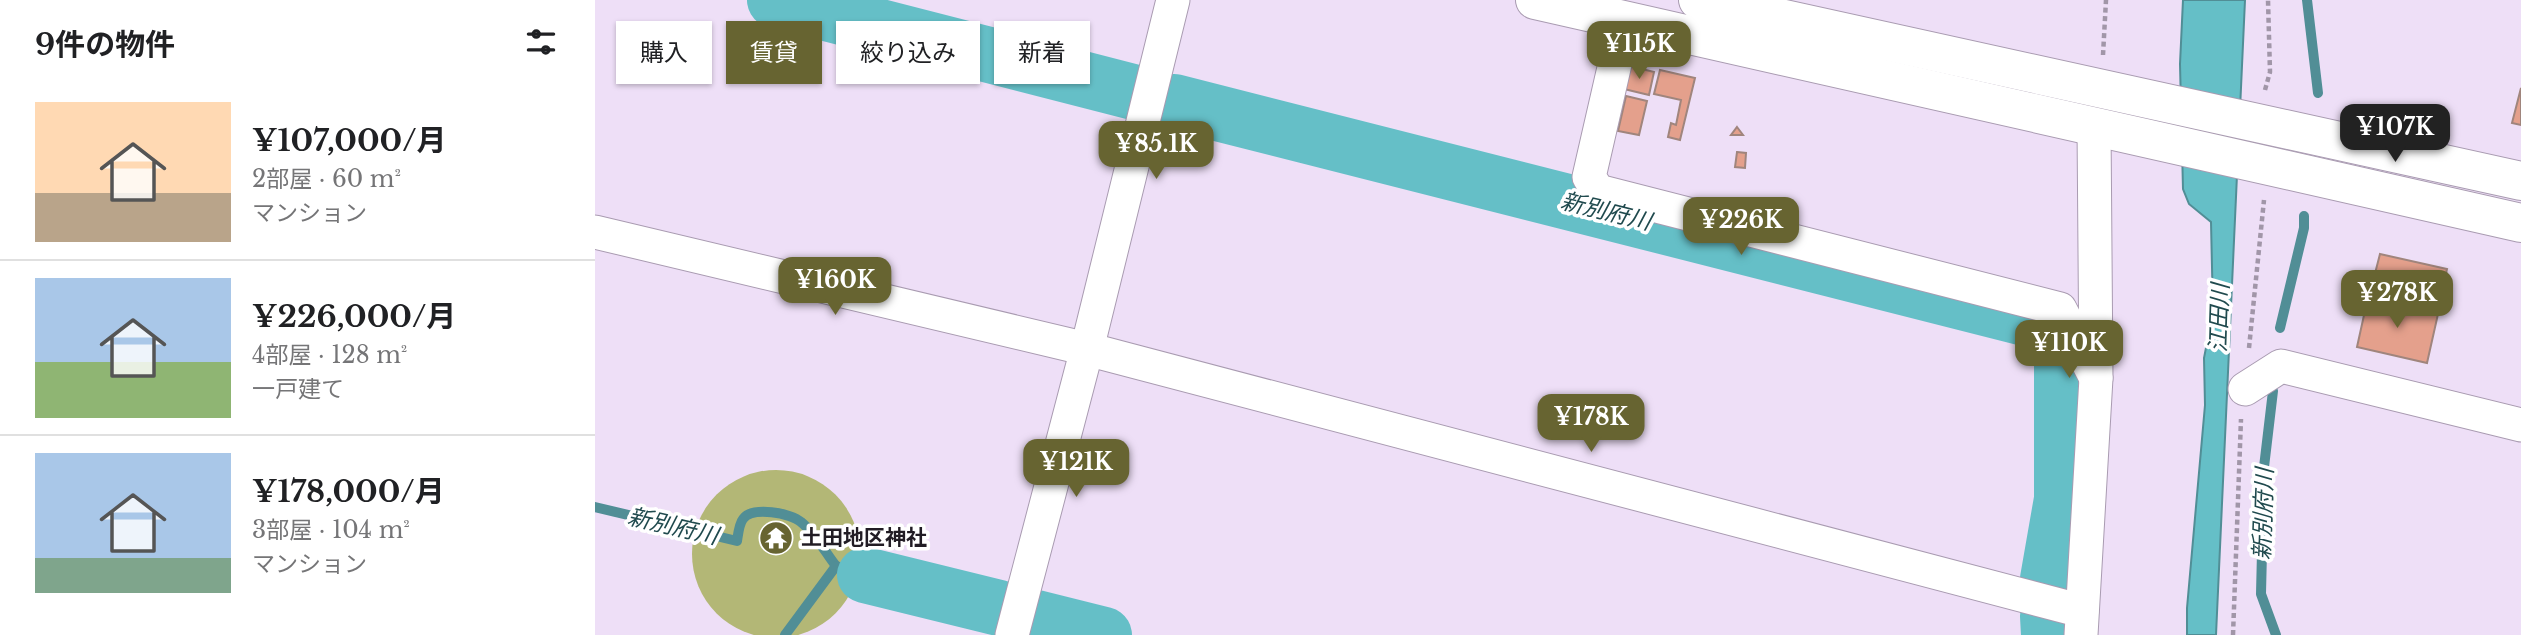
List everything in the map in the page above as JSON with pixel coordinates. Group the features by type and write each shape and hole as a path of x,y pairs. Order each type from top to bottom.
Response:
{"street":[{"path":"1012,635 1087,349 1173,0"},
{"path":"1535,0 2521,223"},
{"path":"1697,0 2117,91 2260,108 2521,181"},
{"path":"1625,20 1589,177 1598,191 2060,309 2096,378"},
{"path":"595,232 1087,349 2081,623 2087,568 2110,129"},
{"path":"2245,389 2281,366 2521,425"}],"path":[{"path":"2106,0 2117,91"},
{"path":"2260,108 2270,72 2268,0"}],"shaded area":[{"path":"760,472 792,472 823,484 846,507 858,538 858,570 846,601 823,624 792,636 760,636 729,624 706,601 694,570 694,538 706,507 729,484"}],"water":[{"name":"江田川","path":"2183,0 2245,0 2216,635 2187,635 2187,608 2205,405 2204,358 2213,312 2211,222 2189,204 2183,189 2180,64"}],"building":[{"path":"1630,66 1654,72 1649,95 1624,89"},
{"path":"1660,70 1695,78 1680,140 1668,137 1671,123 1676,125 1681,100 1654,94"},
{"path":"2521,88 2521,125 2512,123"},
{"path":"1626,96 1647,101 1639,135 1618,131"},
{"path":"1737,127 1743,135 1731,135"},
{"path":"1737,152 1746,153 1745,168 1735,167"},
{"path":"2380,254 2447,269 2438,308 2370,293"},
{"path":"2368,297 2438,314 2427,363 2357,347"}],"waterway":[{"name":"新別府川","path":"775,0 1137,93"},
{"name":"新別府川","path":"2307,0 2318,93"},
{"name":"新別府川","path":"1174,102 2037,321"},
{"name":"新別府川","path":"2280,328 2304,228 2304,216"},
{"name":"新別府川","path":"2048,579 2062,499 2062,336 2060,329 2054,325"},
{"name":"新別府川","path":"2273,391 2264,467 2261,594 2276,635"},
{"name":"新別府川","path":"595,507 737,541 743,519 748,515 763,512 781,514 806,526 836,566"},
{"name":"新別府川","path":"785,635 836,566 865,575"},
{"name":"新別府川","path":"865,575 999,608"},
{"name":"新別府川","path":"2048,616 2049,635"},
{"name":"新別府川","path":"1036,618 1104,635"}],"place":[{"name":"土田地区神社","path":"776,538"}]}
